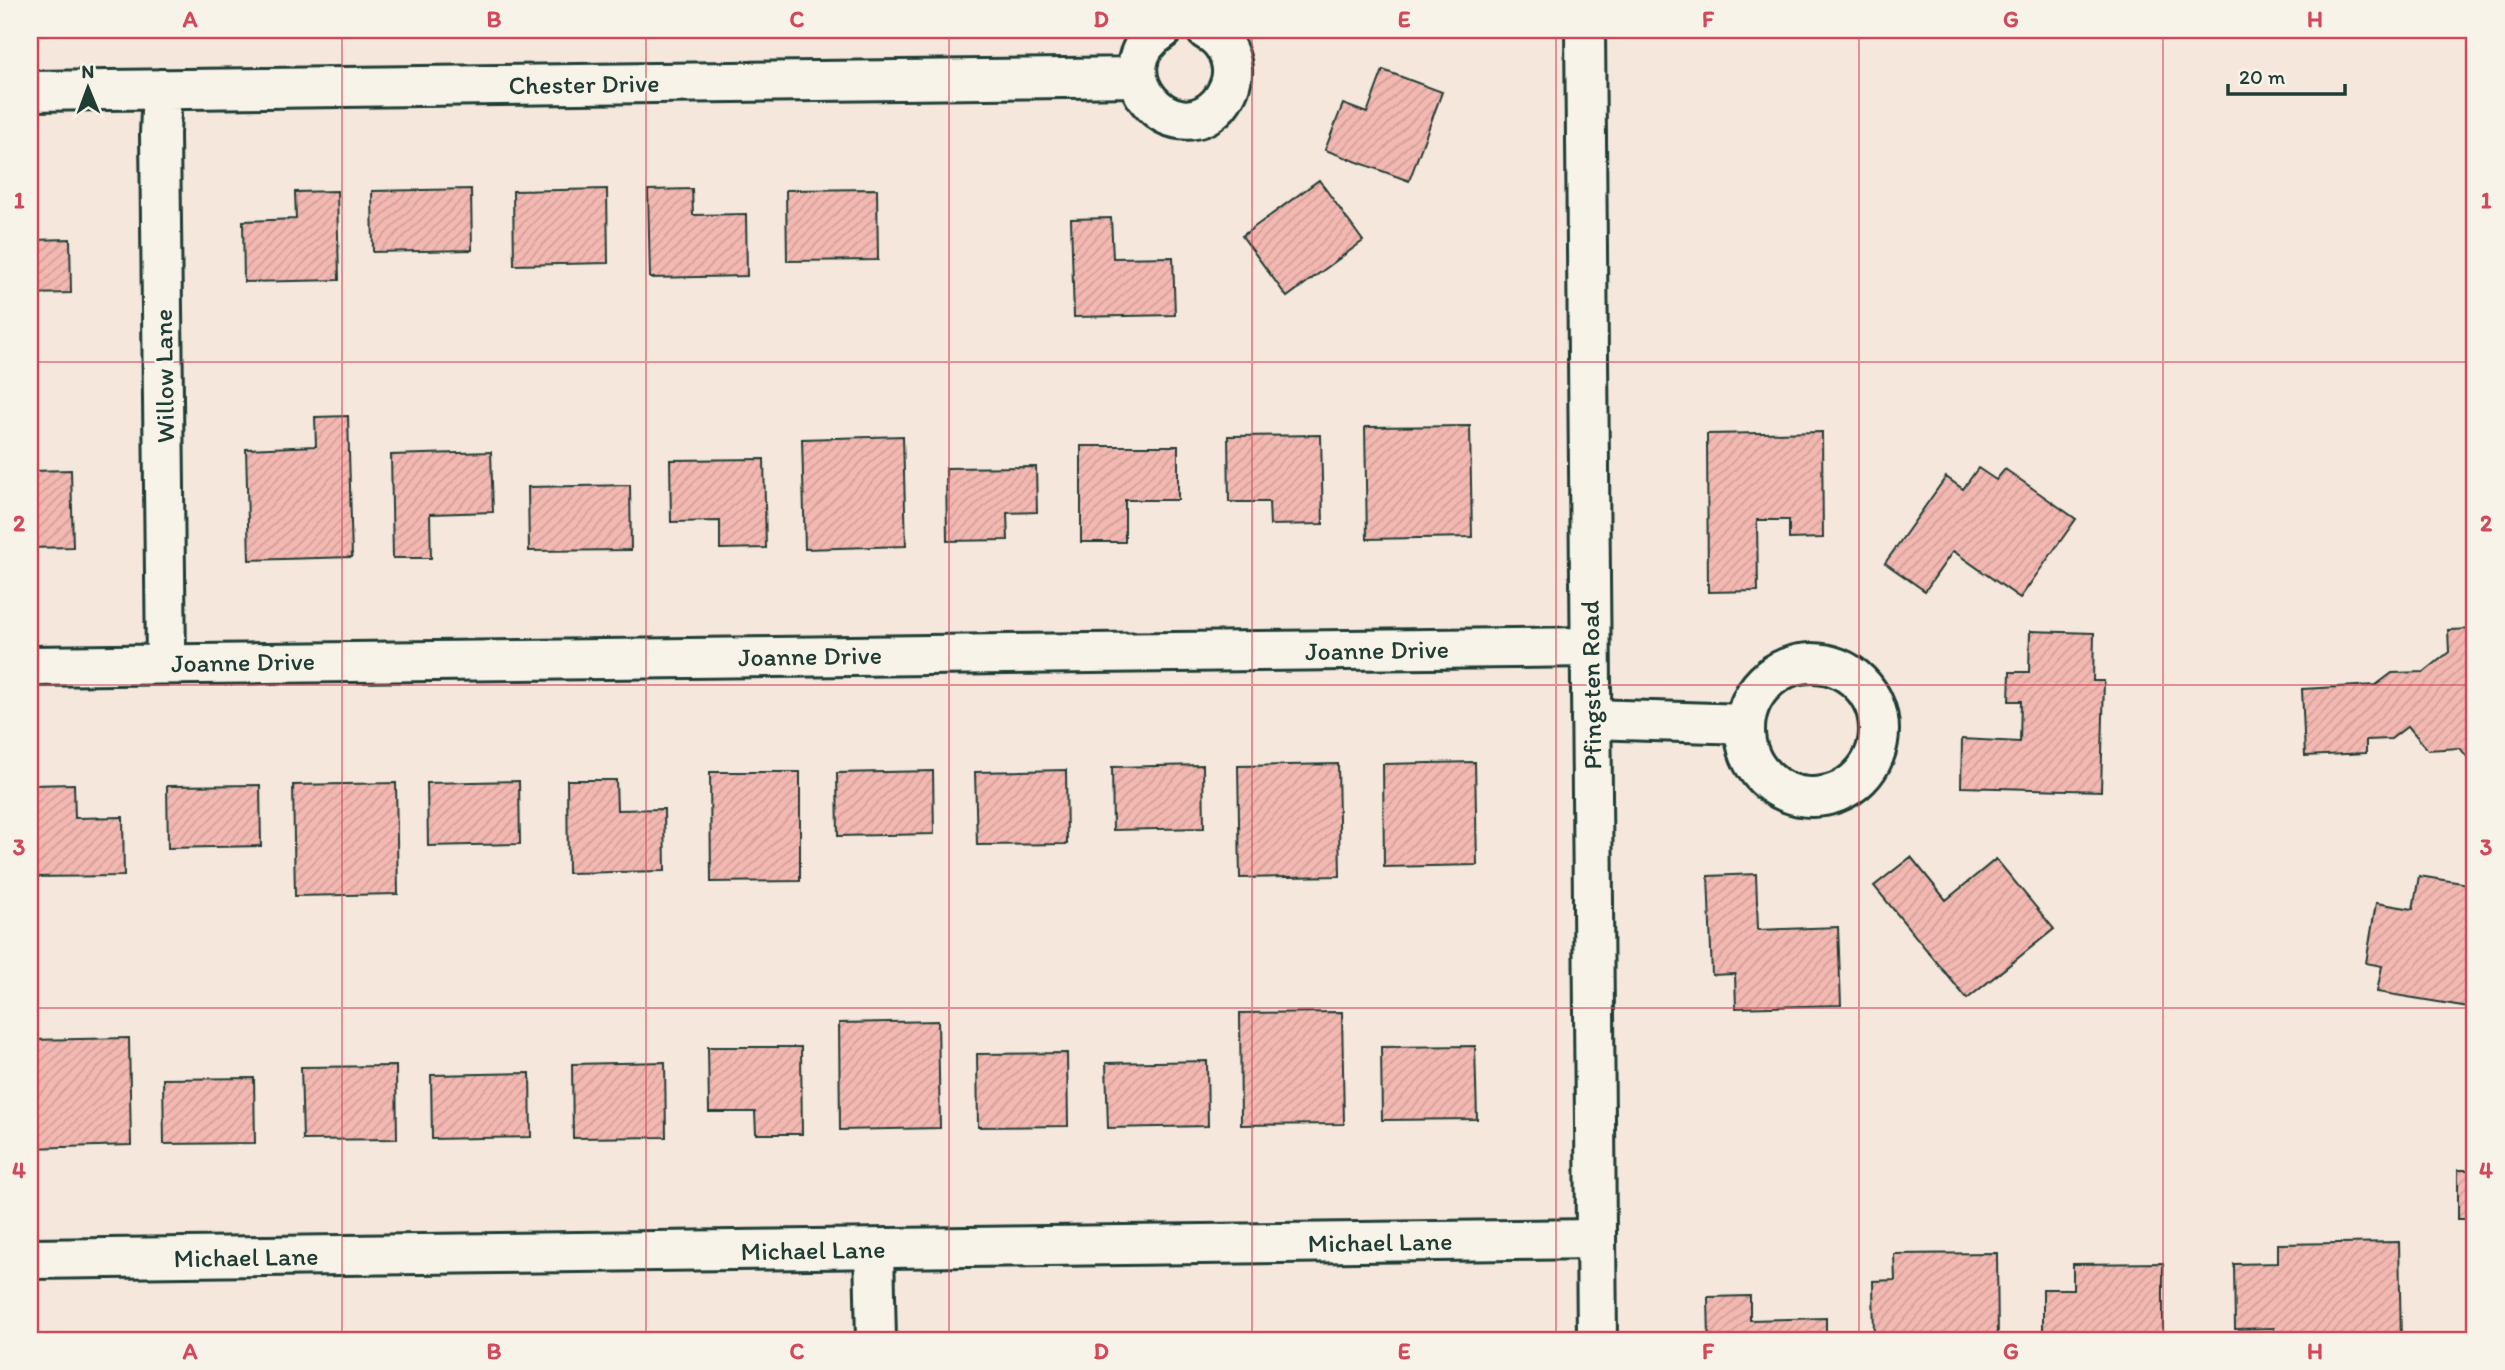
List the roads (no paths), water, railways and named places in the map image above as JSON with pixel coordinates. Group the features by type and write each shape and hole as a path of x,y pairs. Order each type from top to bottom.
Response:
{"street":[{"path":"1162,30 1149,40 1141,51 1137,77 1141,91 1149,103 1160,112 1188,118 1203,116 1215,108 1231,84 1230,55 1223,43 1206,30"},
{"name":"Pfingsten Road","path":"1585,30 1597,1340"},
{"name":"Chester Drive","path":"30,91 1137,77"},
{"name":"Willow Lane","path":"162,89 160,134 166,663"},
{"name":"Joanne Drive","path":"30,666 1590,647"},
{"path":"1591,719 1745,724"},
{"name":"Michael Lane","path":"30,1259 1596,1239"},
{"path":"874,1250 876,1340"}]}
